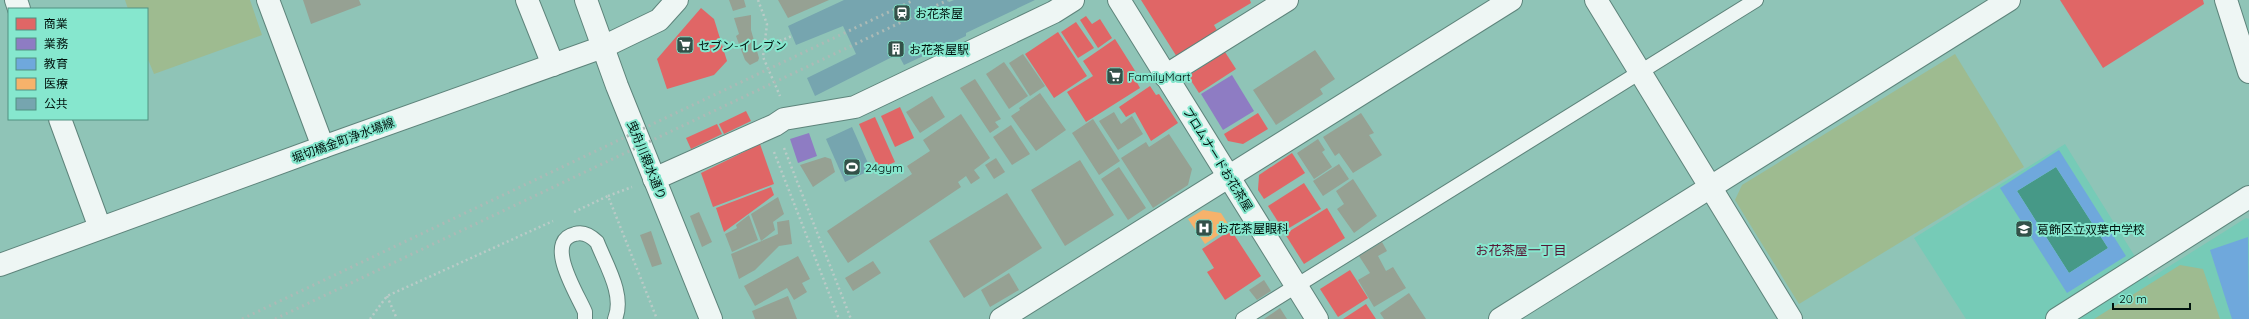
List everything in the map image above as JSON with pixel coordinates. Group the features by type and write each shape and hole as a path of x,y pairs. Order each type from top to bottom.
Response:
{"street":[{"path":"268,0 323,146"},
{"path":"527,0 553,65"},
{"name":"曳舟川親水通り","path":"586,0 654,179 711,319"},
{"name":"堀切橋金町浄水場線","path":"0,265 323,146 603,47 659,20 677,0"},
{"path":"654,179 775,124 855,107 1054,12 1073,0"},
{"name":"プロムナードお花茶屋","path":"1119,0 1165,76 1230,177 1295,286 1317,319"},
{"path":"1165,76 1287,0"},
{"path":"1000,319 1230,177 1511,0"},
{"path":"1596,0 1787,317"},
{"path":"1500,319 2009,0"},
{"path":"2226,0 2249,72"},
{"path":"60,120 100,228"},
{"path":"2057,319 2249,197"}],"lane":[{"path":"1243,319 1756,0"},
{"path":"585,319 585,312 561,259 561,248 566,238 575,234 591,236 597,242 618,295 619,306 616,319"}],"path":[{"path":"758,0 767,24 763,57 784,106 775,124 839,319"},
{"path":"765,40 777,42 792,36"},
{"path":"775,124 851,319"},
{"path":"572,212 608,196 657,319"},
{"path":"370,319 387,296 558,219"},
{"path":"387,296 397,319"}],"shaded area":[{"path":"125,0 250,0 262,35 154,74 148,59 148,8 128,8"},
{"path":"1955,54 2024,167 1799,304 1735,200 1742,185"},
{"name":"葛飾区立双葉中学校","path":"2065,144 2149,279 2246,218 2249,219 2249,319 1966,319 1914,238"},
{"path":"2056,167 2108,248 2069,273 2017,191"},
{"path":"2180,265 2203,269 2220,319 2094,319"}],"building: 商業":[{"path":"1141,0 1250,0 1251,3 1214,25 1218,32 1177,57"},
{"path":"2060,0 2203,0 2204,4 2103,68"},
{"path":"701,8 714,19 727,61 714,75 667,89 657,59"},
{"path":"1086,16 1092,24 1100,19 1112,38 1098,48 1080,20"},
{"path":"1076,22 1094,48 1078,58 1061,32"},
{"path":"1058,32 1087,76 1054,98 1025,54"},
{"path":"1115,39 1139,77 1135,79 1140,88 1086,122 1067,92 1093,76 1083,61"},
{"path":"1225,52 1236,69 1199,93 1188,76"},
{"path":"1150,86 1156,95 1159,94 1178,123 1151,141 1135,112 1126,117 1119,107"},
{"path":"900,107 914,138 895,147 881,116"},
{"path":"746,111 751,121 724,134 719,124"},
{"path":"1258,113 1268,129 1243,144 1228,141 1224,134"},
{"path":"875,117 895,162 879,169 859,124"},
{"path":"717,124 722,134 691,149 686,138"},
{"path":"760,144 774,184 713,207 701,173"},
{"path":"1292,153 1305,173 1264,199 1258,190 1259,175"},
{"path":"1304,183 1321,209 1284,231 1268,206"},
{"path":"771,187 774,195 724,232 716,208"},
{"path":"1327,208 1345,238 1304,264 1285,234"},
{"path":"1231,230 1261,276 1225,300 1207,272 1214,268 1202,249"},
{"path":"1350,270 1368,298 1338,317 1320,289"},
{"path":"1366,304 1376,319 1343,319"}],"building: 業務":[{"path":"1232,75 1254,111 1223,130 1201,94"},
{"path":"809,133 817,156 798,163 790,139"}],"building: 教育":[{"path":"2059,150 2126,256 2067,293 2000,188","holes":["2056,167 2108,248 2069,273 2017,191"]},
{"path":"2248,237 2249,319 2232,319 2210,250"}],"building: 医療":[{"path":"1203,210 1221,213 1230,227 1205,244 1188,219"}],"building: 公共":[{"name":"お花茶屋駅","path":"844,0 948,0 949,2 954,0 1035,0 966,33 966,36 904,65 898,54 815,96 807,78 856,54 843,26 796,45 788,26"},
{"path":"852,127 871,170 845,182 826,139"}],"building: その他":[{"path":"303,0 359,0 361,5 311,24"},
{"path":"729,0 744,0 746,7 733,11"},
{"path":"778,0 829,0 788,18"},
{"path":"751,15 751,30 759,58 758,61 750,65 745,60 736,36 739,34 734,18"},
{"path":"1315,50 1335,79 1320,89 1323,94 1276,125 1253,90"},
{"path":"1023,54 1045,86 1030,96 1009,63"},
{"path":"1004,62 1028,96 1009,109 986,74"},
{"path":"975,79 1001,119 995,122 999,127 990,133 960,88"},
{"path":"1040,93 1066,130 1036,151 1011,116 1020,110 1019,108"},
{"path":"932,96 945,117 920,133 906,112"},
{"path":"1114,112 1121,124 1132,116 1143,134 1118,150 1099,121"},
{"path":"1361,113 1374,133 1369,135 1382,155 1353,173 1339,153 1335,156 1323,137"},
{"path":"961,114 990,158 974,170 980,178 971,184 966,176 958,182 961,187 848,263 827,231 912,174 907,166 930,151 923,140"},
{"path":"1093,119 1120,161 1099,175 1072,133"},
{"path":"1011,125 1030,154 1012,165 993,137"},
{"path":"1169,134 1192,169 1188,185 1153,208 1121,158 1146,142 1149,147"},
{"path":"1318,139 1325,150 1322,152 1332,167 1314,179 1297,153"},
{"path":"825,157 831,159 835,172 813,187 800,165"},
{"path":"996,158 1005,172 994,179 985,165"},
{"path":"1080,160 1114,215 1065,246 1031,190"},
{"path":"1339,164 1349,179 1323,196 1313,181"},
{"path":"1119,167 1146,208 1128,220 1101,179"},
{"path":"1353,179 1377,216 1354,233 1337,209 1344,204 1336,191"},
{"path":"1007,193 1042,248 964,298 929,241"},
{"path":"778,197 784,214 773,222 775,230 761,241 751,214"},
{"path":"699,212 712,242 702,247 690,216"},
{"path":"749,215 758,240 732,252 725,234 737,228 736,225"},
{"path":"789,220 792,244 779,246 755,270 739,279 731,254 778,234 777,222"},
{"path":"651,231 662,264 652,267 640,235"},
{"path":"1382,242 1387,251 1378,256 1386,271 1393,267 1406,288 1374,307 1358,280 1370,273 1359,256"},
{"path":"798,256 810,279 802,283 807,292 794,300 787,288 755,306 744,286"},
{"path":"873,261 881,273 853,291 845,278"},
{"path":"1009,273 1019,290 990,307 981,290"},
{"path":"1264,280 1271,291 1257,300 1249,290"},
{"path":"1409,293 1426,319 1384,319 1380,313"},
{"path":"788,296 797,319 755,319 752,311"},
{"path":"1280,308 1287,319 1264,319"}],"railway":[{"path":"242,319 914,0"},
{"path":"275,319 948,0"}],"place":[{"name":"お花茶屋","path":"902,13"},
{"name":"セブン-イレブン","path":"685,45"},
{"name":"お花茶屋駅","path":"896,49"},
{"name":"FamilyMart","path":"1115,76"},
{"name":"24gym","path":"852,167"},
{"name":"お花茶屋眼科","path":"1204,228"},
{"name":"葛飾区立双葉中学校","path":"2024,229"}],"district":[{"name":"お花茶屋一丁目","path":"1521,250"}]}
